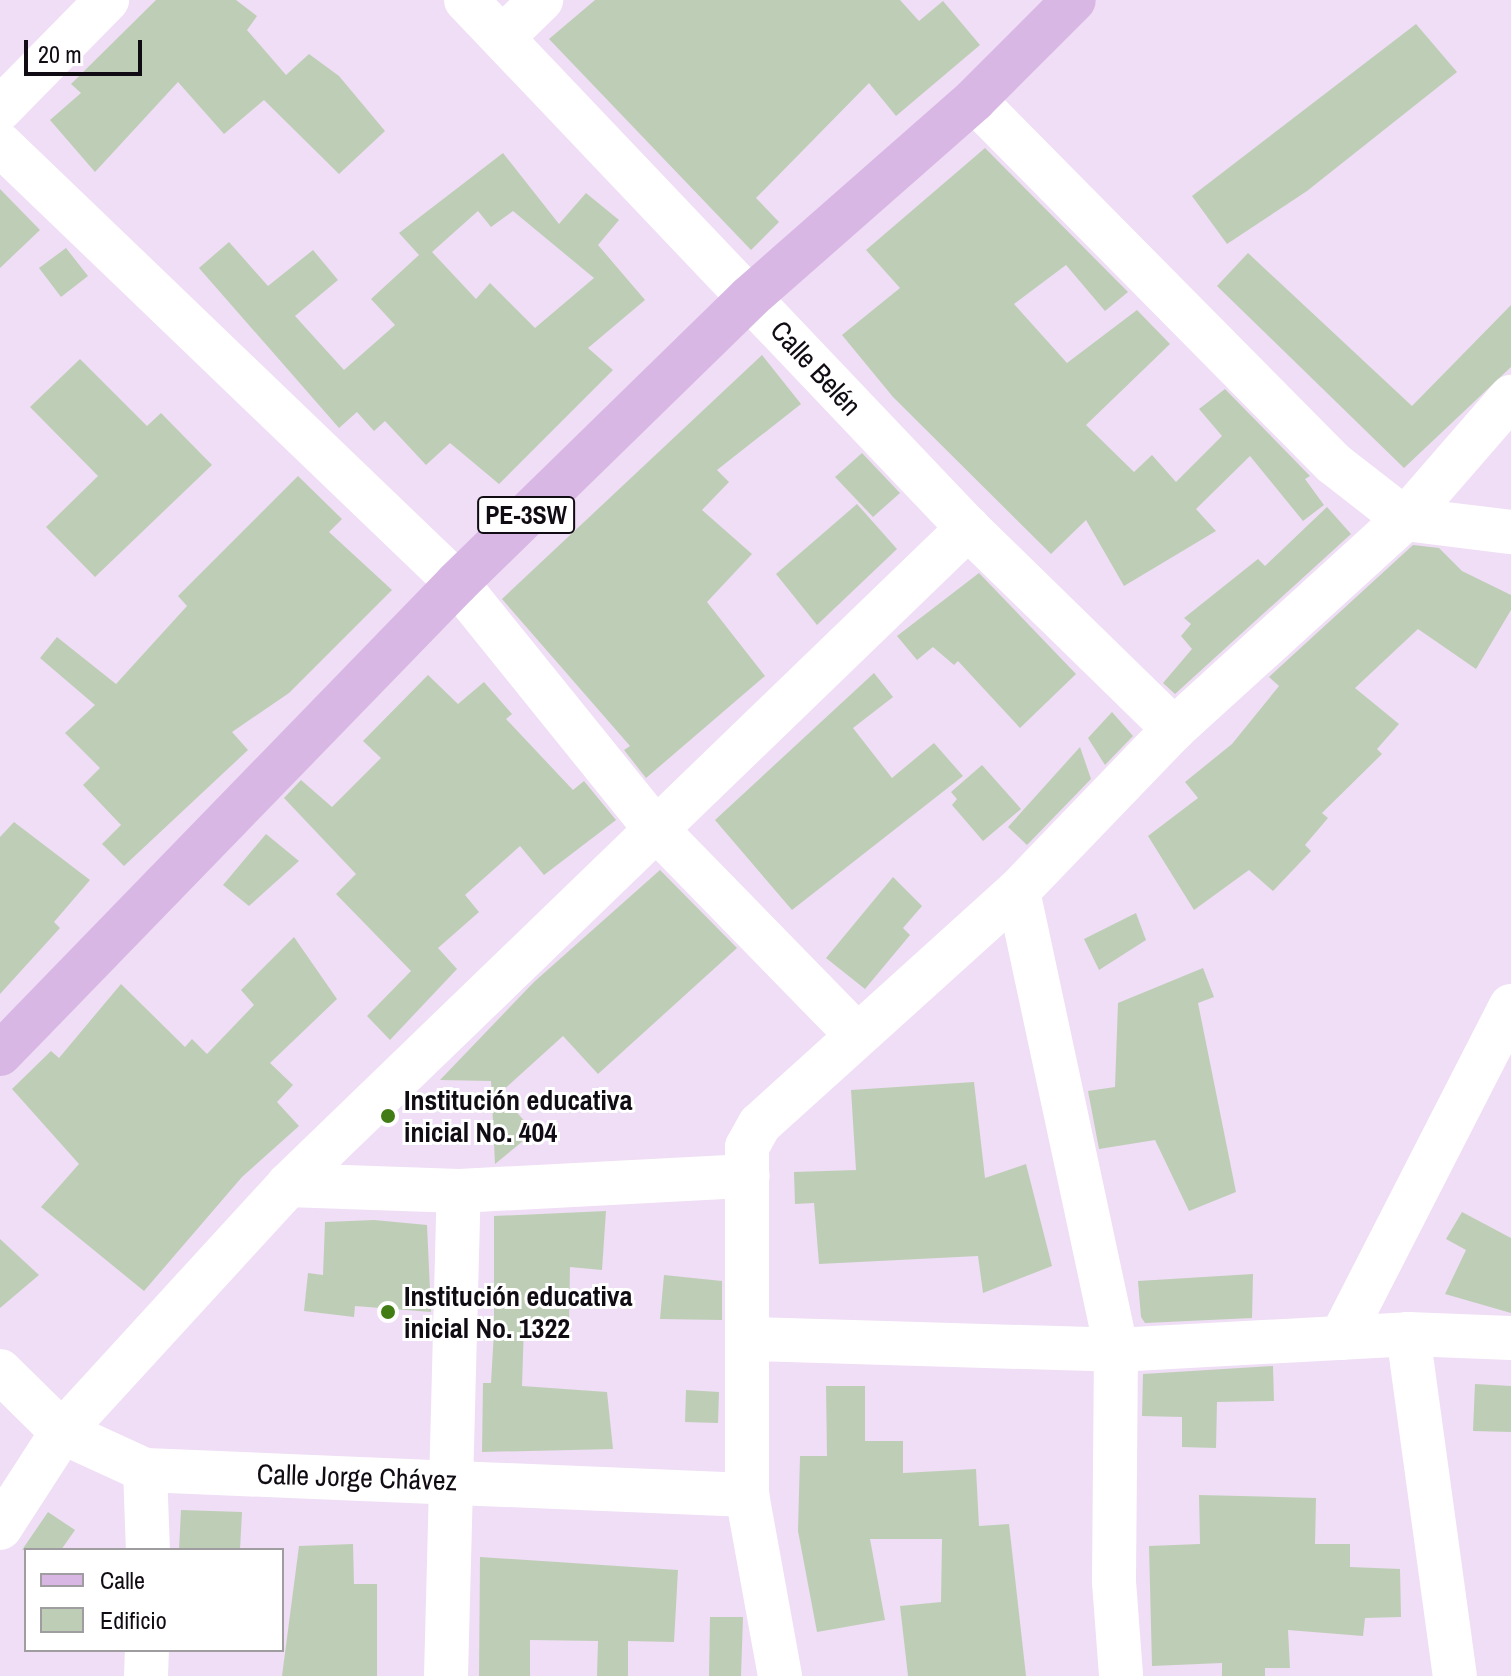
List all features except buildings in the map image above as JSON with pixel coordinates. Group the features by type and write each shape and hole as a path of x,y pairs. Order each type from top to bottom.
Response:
{"main road":[{"name":"PE-3SW","path":"0,1054 457,583 750,297 974,100 1073,0"}],"street":[{"path":"0,109 107,0"},
{"name":"Calle Belén","path":"466,0 504,36 968,528 1174,729"},
{"path":"504,36 541,0"},
{"path":"974,100 1333,463 1405,519 1511,532"},
{"path":"0,144 457,583 652,825 856,1034"},
{"path":"780,1676 747,1495 752,1339 747,1147 760,1124 856,1034 1018,891 1174,729 1405,519 1511,397"},
{"path":"0,1528 62,1432 288,1185 652,825 968,528"},
{"path":"1018,891 1116,1350 1114,1582 1121,1676"},
{"path":"1341,1338 1511,1006"},
{"path":"288,1185 459,1191 748,1176"},
{"path":"446,1676 459,1191"},
{"path":"752,1339 1116,1350 1408,1334 1511,1338"},
{"path":"1408,1334 1455,1676"},
{"name":"Calle Jorge Chávez","path":"0,1371 62,1432 145,1470 449,1480 747,1495"},
{"path":"145,1470 148,1548"},
{"path":"146,1676 147,1652"}],"place":[{"name":"Institución educativa inicial No. 404","path":"388,1116"},
{"name":"Institución educativa inicial No. 1322","path":"388,1312"}]}
